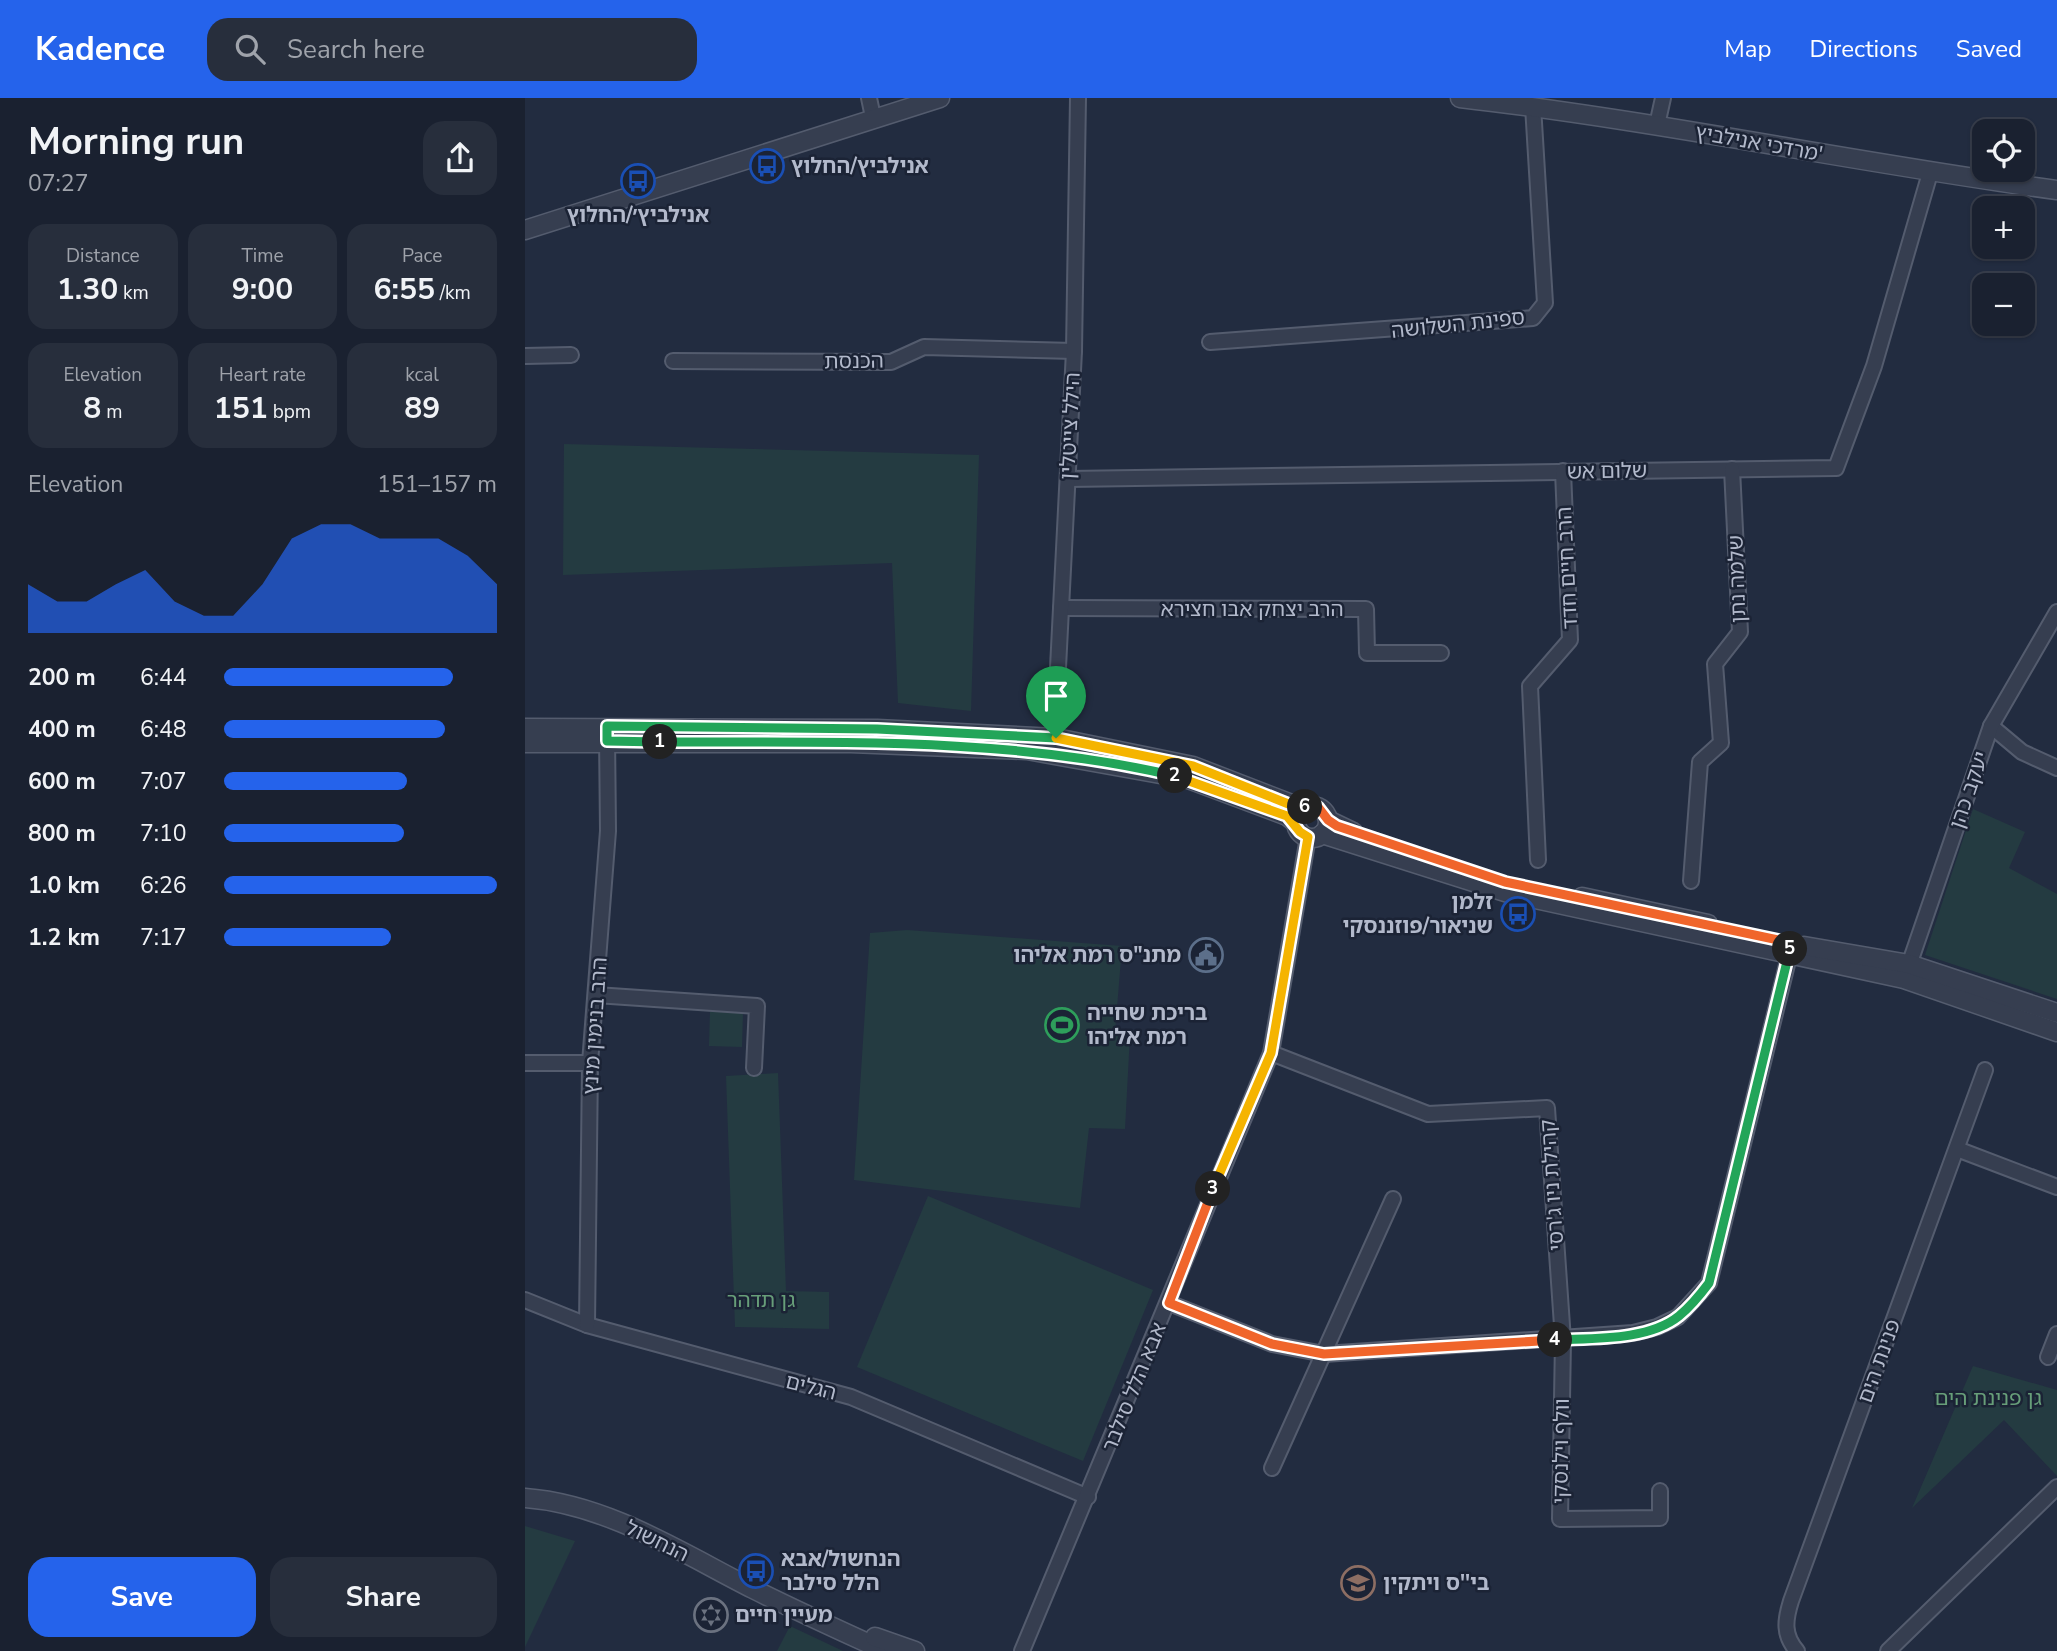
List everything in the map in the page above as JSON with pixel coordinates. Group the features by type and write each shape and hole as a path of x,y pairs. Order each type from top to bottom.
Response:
{"street":[{"path":"870,98 873,117"},
{"path":"525,230 873,117 940,98"},
{"name":"הילל צייטלין","path":"1054,746 1074,351 1079,98"},
{"name":"מרדכי אנילביץ'","path":"1460,98 1657,125 1930,173 2057,190"},
{"path":"1657,125 1663,98"},
{"name":"ספינת השלושה","path":"1210,342 1533,318 1545,303 1533,106"},
{"name":"שלום אש","path":"1068,479 1836,468 1871,376 1930,173"},
{"name":"הכנסת","path":"673,360 891,362 924,347 1074,351"},
{"path":"525,356 571,355"},
{"name":"שלמה נתן","path":"1691,881 1700,762 1721,743 1715,664 1740,632 1732,469"},
{"name":"הרב חיים חדד","path":"1538,860 1530,685 1570,640 1563,471"},
{"name":"הרב יצחק אבו חצירא","path":"1061,608 1366,609 1367,653 1441,653"},
{"name":"יעקב כהן","path":"1907,971 1991,726 2057,612"},
{"path":"1991,726 2022,752 2057,768"},
{"path":"525,728 607,734 876,744 1054,746 1188,779 1287,816 1299,816 1318,807 1319,830"},
{"path":"525,743 607,734"},
{"name":"הרב בנימין מינץ","path":"587,1325 590,1063 608,831 607,734"},
{"path":"1299,816 1300,832 1319,830 1507,892 1907,971 2057,1013"},
{"name":"אבא הלל סילבר","path":"1022,1651 1089,1497 1240,1122 1271,1053 1319,830"},
{"path":"1169,1303 1272,1344 1324,1354 1563,1340 1657,1327 1678,1317 1709,1283 1790,949"},
{"path":"1907,971 2057,1032"},
{"path":"596,995 757,1006 754,1068"},
{"name":"קהילת ניו ג'רסי","path":"1271,1053 1428,1114 1547,1108 1563,1340"},
{"path":"525,1063 590,1063"},
{"name":"פנינת הים","path":"1797,1651 1787,1638 1785,1628 1789,1608 1985,1070"},
{"path":"1957,1149 2057,1187"},
{"path":"1272,1468 1392,1199"},
{"name":"הגלים","path":"525,1300 587,1325 700,1358 851,1397 1089,1497"},
{"path":"2048,1357 2057,1334"},
{"name":"וולף וילנסקי","path":"1563,1340 1560,1519 1660,1518 1660,1491"},
{"path":"1888,1651 2057,1487"},
{"name":"הנחשול","path":"525,1497 610,1519 636,1529 782,1604 885,1651"},
{"name":"הנחשול","path":"782,1604 915,1651"}],"green space":[{"path":"564,444 979,455 971,711 898,703 892,563 563,575"},
{"path":"1973,809 2025,832 2009,868 2057,894 2057,999 1925,955"},
{"path":"907,930 1122,946 1115,1033 1130,1035 1125,1129 1089,1128 1080,1208 854,1180 870,933"},
{"path":"710,1011 743,1012 742,1047 709,1046"},
{"name":"גן תדהר","path":"778,1073 786,1291 829,1292 829,1329 735,1327 726,1076"},
{"path":"928,1196 1153,1290 1083,1461 857,1367"},
{"name":"גן פנינת הים","path":"1973,1366 2057,1390 2057,1476 2004,1420 1912,1508"},
{"path":"525,1526 575,1541 525,1647"},
{"path":"790,1626 843,1651 777,1651"}],"place":[{"name":"אנילביץ/החלוץ","path":"767,166"},
{"name":"אנילביץ׳/החלוץ","path":"638,181"},
{"name":"זלמן שניאור/פוזננסקי","path":"1518,914"},
{"name":"מתנ\"ס רמת אליהו","path":"1206,955"},
{"name":"בריכת שחייה רמת אליהו","path":"1062,1025"},
{"name":"הנחשול/אבא הלל סילבר","path":"756,1571"},
{"name":"בי''ס ויתקין","path":"1358,1583"},
{"name":"מעיין חיים","path":"711,1615"}],"route":[{"path":"607,726 877,729 1056,738 1193,766 1291,805 1302,808 1318,807 1323,810 1328,820 1337,826 1505,882 1614,903 1792,943 1714,1267 1709,1283 1695,1300 1678,1317 1657,1327 1633,1333 1593,1338 1324,1354 1272,1344 1169,1303 1240,1122 1271,1053 1308,837 1300,832 1296,823 1287,816 1188,779 1053,753 876,744 607,741 607,726"}]}
